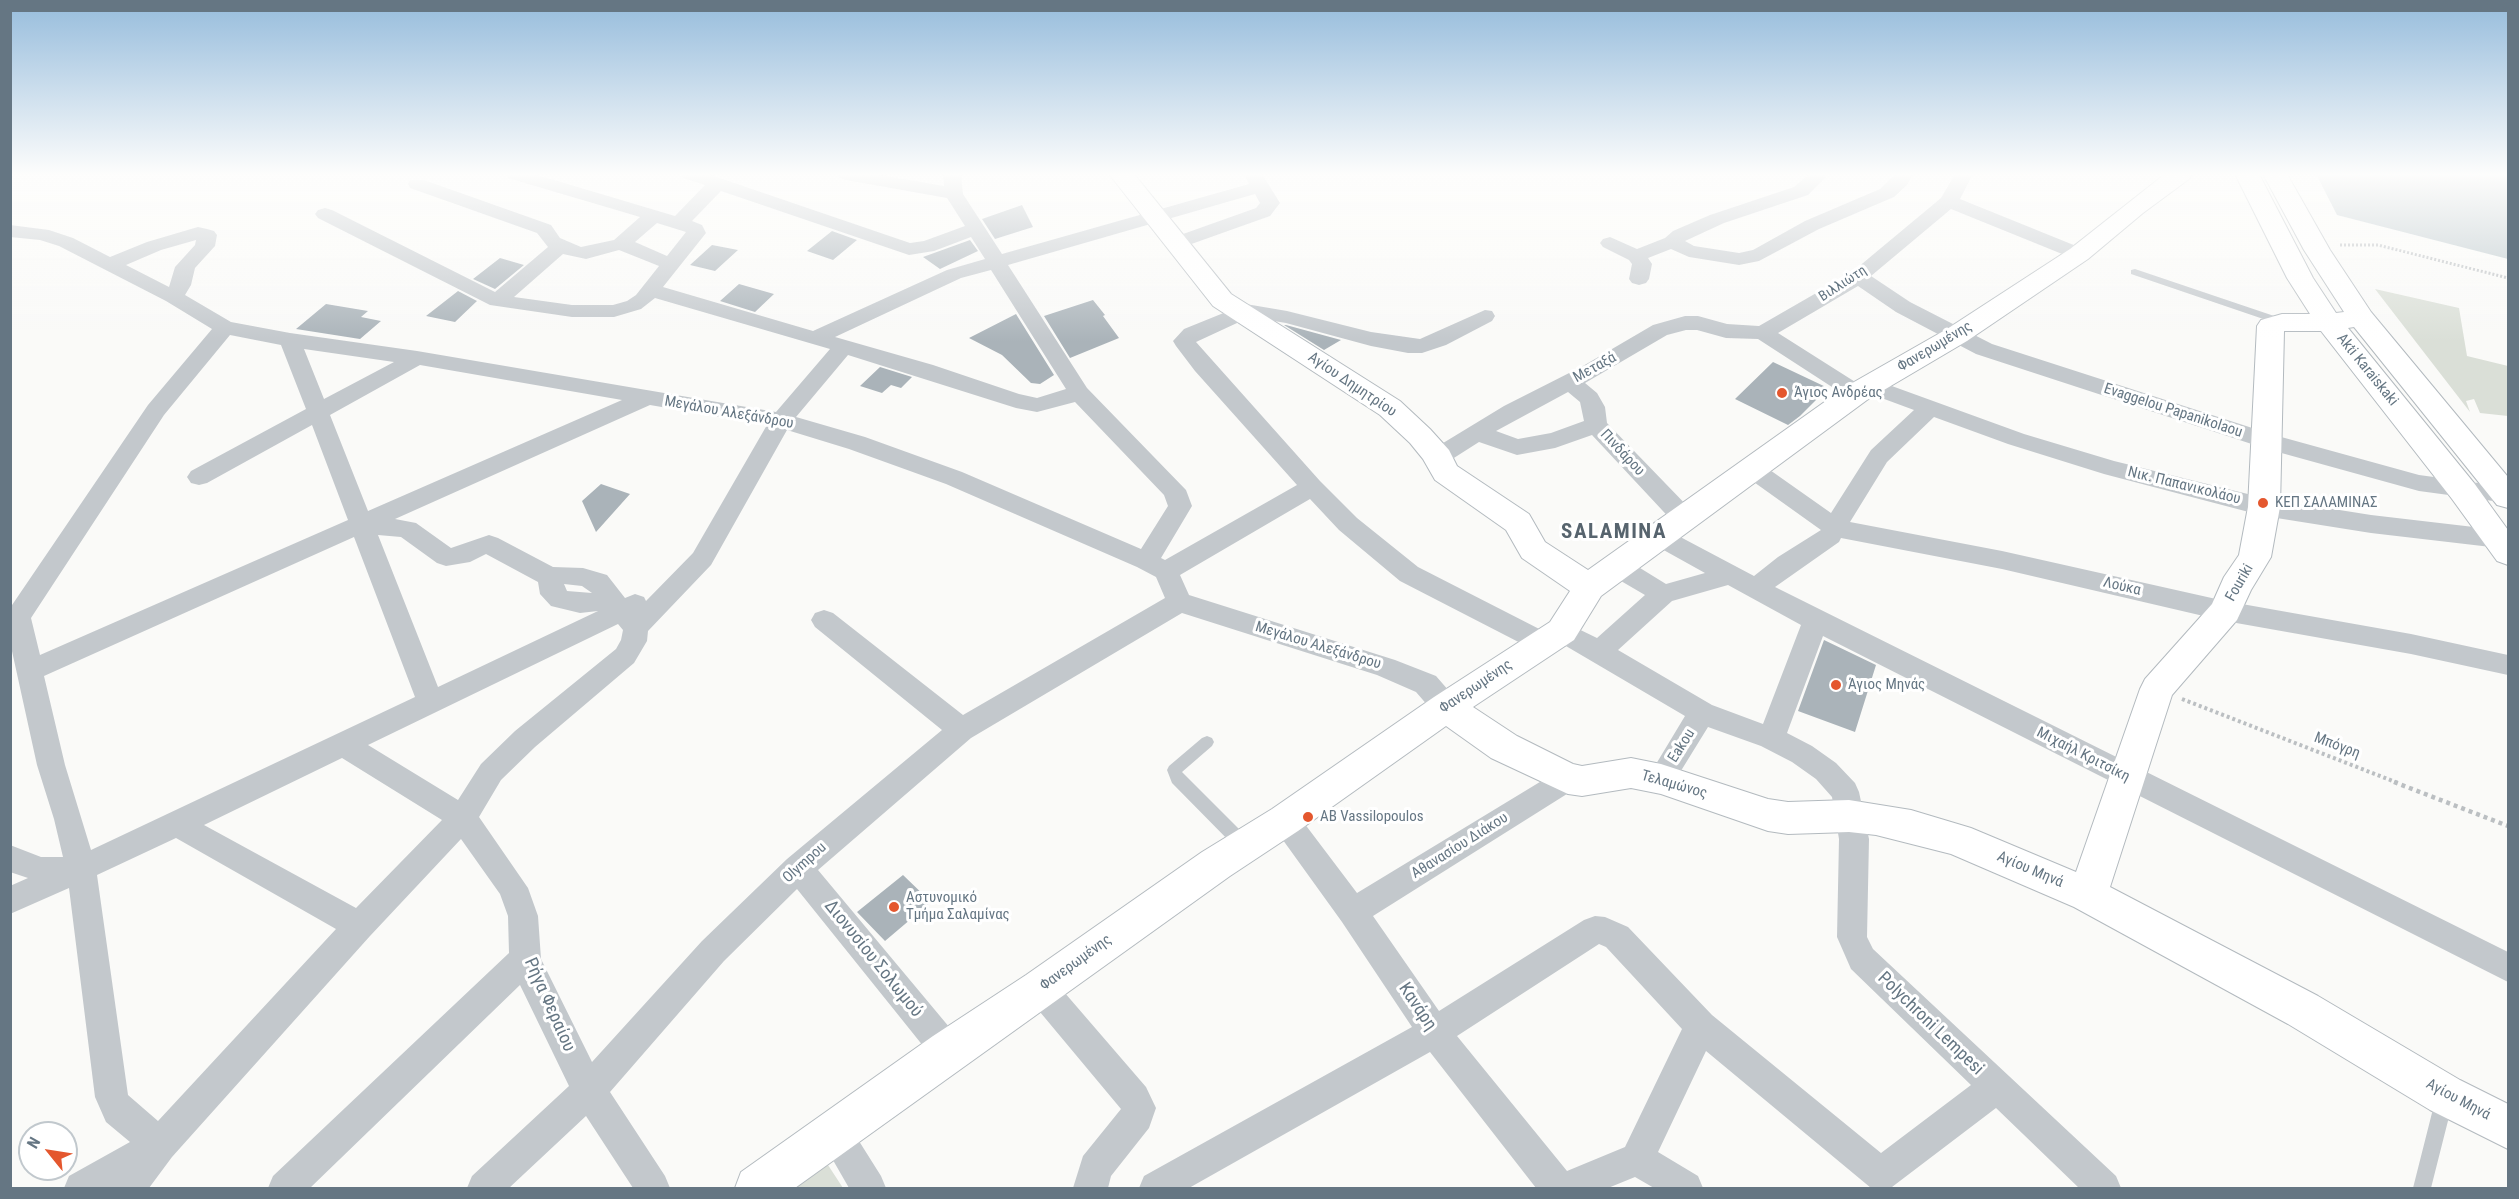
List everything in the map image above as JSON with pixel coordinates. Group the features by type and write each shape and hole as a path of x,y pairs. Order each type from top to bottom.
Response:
{"main road":[{"name":"Αγίου Δημητρίου","path":"1165,230 1222,300 1390,408 1420,436 1438,457 1439,464 1446,474 1518,522 1533,550 1588,587"},
{"name":"Φανερωμένης","path":"757,1188 1093,950 1446,707 1552,637 1588,587 1752,469 1864,390 1957,335 2079,255 2108,230"},
{"name":"Akti Karaiskaki","path":"2276,230 2300,278 2329,323 2505,544"},
{"name":"Akti Karaiskaki","path":"2306,230 2361,318 2508,496"},
{"path":"2282,322 2329,323 2361,318"},
{"name":"Fouriki","path":"2088,895 2157,689 2225,611 2236,586 2255,557 2264,507 2271,326 2282,322"},
{"name":"Τελαμώνος","path":"1446,707 1504,747 1568,779 1582,781 1631,773 1661,779 1768,815 1788,818 1849,816"},
{"name":"Αγίου Μηνά","path":"1849,816 1892,821 1958,840 2088,895 2303,1011 2445,1095 2508,1127"}],"street":[{"path":"357,230 497,301 572,311 614,311 634,306 650,290 696,233 695,230"},
{"path":"545,230 553,242 578,253 586,253 621,244 637,230"},
{"path":"853,230 909,249 927,247 973,230"},
{"path":"977,230 1079,393 1174,490 1180,506 1156,566"},
{"path":"815,338 954,274 1105,230"},
{"path":"1176,243 1213,230"},
{"path":"1636,256 1672,242 1692,230"},
{"path":"1672,242 1689,251 1739,260 1759,255 1803,230"},
{"name":"Βιλλιώτη","path":"1762,333 1857,277 1914,230"},
{"path":"2019,230 2079,255"},
{"name":"Μεγάλου Αλεξάνδρου","path":"10,231 42,234 66,242 173,297 225,327 290,340 417,358 781,420 857,443 954,478 1156,566"},
{"path":"110,264 154,246 198,233 207,235 205,246 185,267 181,285 173,297"},
{"path":"1610,243 1636,256 1642,264 1639,279"},
{"path":"621,244 671,264"},
{"path":"497,301 561,246"},
{"name":"Evaggelou Papanikolaou","path":"1857,277 1903,307 1984,349 2267,441 2419,483 2508,496"},
{"path":"650,290 926,370 1023,403 1037,405 1079,393"},
{"path":"1485,316 1438,340 1422,346 1408,346 1371,339 1287,317 1238,310 1191,334 1184,341 1203,366 1312,487 1348,524 1409,574 1552,637 1599,651 1702,713 1771,738 1802,754 1826,771 1845,792 1849,816"},
{"name":"Μεταξά","path":"1438,457 1476,432 1570,382 1660,330 1698,323 1726,331 1762,333"},
{"path":"160,1146 118,1110 112,1097 81,869 69,819 51,765 31,669 14,622 92,502 156,410 225,327"},
{"name":"Νικ. Παπανικολάου","path":"1762,333 1864,390 1930,408 2016,439 2080,458 2264,507 2505,544"},
{"path":"290,340 431,703"},
{"path":"10,901 177,824 341,743 622,612 682,581 702,559 781,420 844,346"},
{"path":"199,477 417,358"},
{"name":"Πινδάρου","path":"1570,382 1589,399 1594,407 1596,425 1685,519"},
{"path":"31,669 646,398"},
{"path":"1756,589 1787,564 1830,536 1879,456 1930,408"},
{"path":"1476,432 1517,447 1555,440 1596,425"},
{"name":"Λούκα","path":"1752,469 1836,528 2002,560 2225,611 2411,644 2508,665"},
{"path":"1156,566 1312,487"},
{"path":"128,1188 160,1146 359,926 463,818 491,771 525,739 625,656 634,642 622,612 595,602 580,603 560,600 553,594 550,577 489,544 473,548 461,556 446,557 407,529 363,524"},
{"name":"Μιχαήλ Κριτσίκη","path":"1660,537 1816,621 2508,969"},
{"path":"1156,566 1179,602"},
{"path":"1618,567 1663,594"},
{"path":"1599,651 1663,594 1731,575"},
{"name":"Μεγάλου Αλεξάνδρου","path":"1179,602 1386,667 1426,684 1446,707"},
{"name":"Olympou","path":"484,1188 589,1090 713,951 798,868 961,730 1179,602"},
{"path":"824,620 961,730"},
{"path":"1771,738 1816,621"},
{"name":"Eakou","path":"1661,779 1702,713"},
{"path":"341,743 463,818"},
{"name":"Αθανασίου Διάκου","path":"1353,912 1568,779"},
{"name":"Polychroni Lempesi","path":"1849,816 1854,839 1852,937 1862,959 2104,1188"},
{"name":"Ρήγα Φεραίου","path":"463,818 513,888 523,916 525,959 547,1009 589,1090 652,1188"},
{"name":"Κανάρη","path":"1285,820 1353,912 1434,1032 1558,1188"},
{"path":"177,824 359,926"},
{"path":"10,858 41,870 81,869"},
{"name":"Διονυσίου Σολωμού","path":"798,868 948,1051"},
{"path":"1156,1188 1434,1032 1595,930 1605,931 1617,937 1701,1026 1889,1182 1996,1087"},
{"path":"285,1188 525,959"},
{"path":"1041,989 1134,1099 1139,1108 1137,1116 1095,1168 1091,1188"},
{"path":"1568,1188 1637,1159 1701,1026"},
{"path":"835,1134 869,1188"},
{"path":"81,1188 160,1146"},
{"path":"1637,1159 1686,1188"}],"lane":[{"path":"2135,272 2282,322"},
{"path":"1207,742 1174,770 1176,779 1245,846"},
{"path":"2422,1188 2445,1095"}],"path":[{"path":"2314,245 2378,245 2508,278"},
{"name":"Μπόγρη","path":"2157,689 2508,826"}],"shaded area":[{"path":"2395,230 2508,230 2508,259"},
{"path":"2375,289 2459,308 2467,356 2508,366 2508,416 2480,413 2474,399 2466,401 2470,412"},
{"path":"828,1165 843,1188 795,1188"}],"building":[{"path":"989,230 1024,230 995,239"},
{"path":"832,231 857,240 833,260 807,251"},
{"path":"970,240 978,251 940,269 923,257"},
{"path":"712,245 738,250 715,271 690,265"},
{"path":"500,258 524,265 495,289 473,279"},
{"path":"739,284 774,294 755,312 720,301"},
{"path":"458,291 477,301 455,322 426,316"},
{"path":"1093,300 1119,338 1070,358 1044,316"},
{"path":"326,304 368,311 361,317 381,321 360,339 296,329"},
{"path":"1016,314 1054,375 1040,384 1031,383 1002,355 969,338"},
{"path":"1284,325 1286,325 1341,340 1324,350"},
{"name":"Άγιος Ανδρέας","path":"1773,362 1828,388 1788,425 1735,399"},
{"path":"880,367 912,377 901,388 891,385 882,393 860,386"},
{"path":"601,484 630,494 596,532 582,501"},
{"name":"Άγιος Μηνάς","path":"1824,640 1876,665 1855,732 1798,711"},
{"name":"Αστυνομικό Τμήμα Σαλαμίνας","path":"903,875 931,902 885,941 857,912"}],"place":[{"name":"Άγιος Ανδρέας","path":"1782,393"},
{"name":"ΚΕΠ ΣΑΛΑΜΙΝΑΣ","path":"2263,503"},
{"name":"Άγιος Μηνάς","path":"1836,685"},
{"name":"AB Vassilopoulos","path":"1308,817"},
{"name":"Αστυνομικό Τμήμα Σαλαμίνας","path":"894,907"}],"district":[{"name":"SALAMINA","path":"1614,533"}]}
